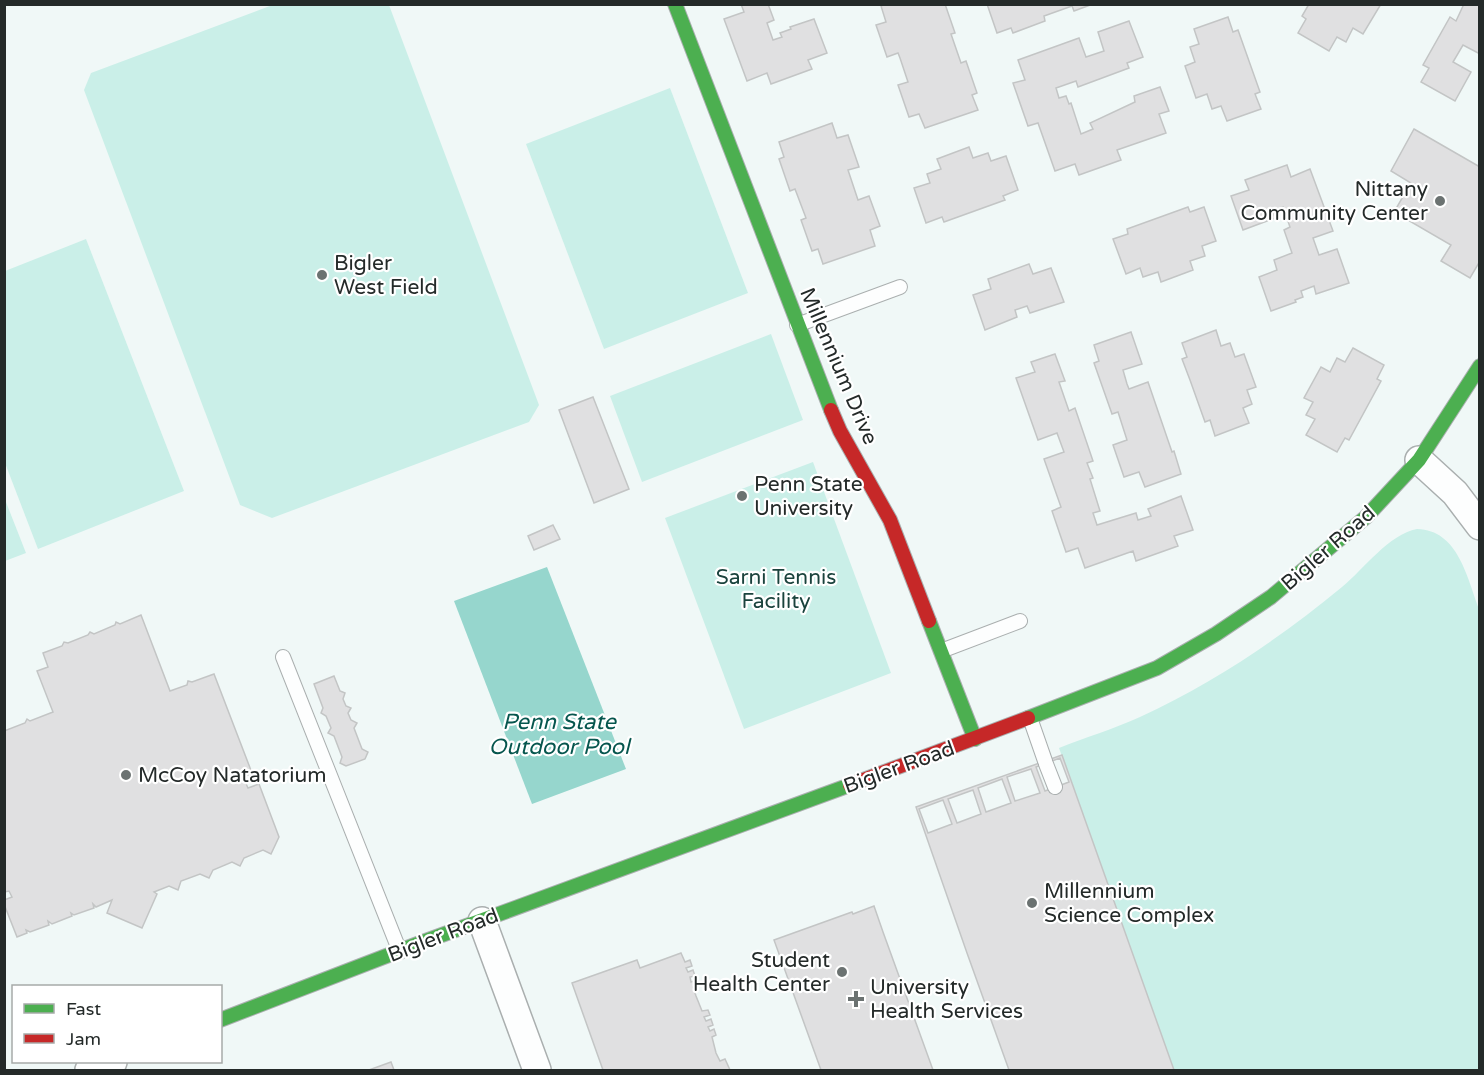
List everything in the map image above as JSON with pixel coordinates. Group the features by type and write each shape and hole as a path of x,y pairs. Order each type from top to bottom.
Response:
{"street":[{"name":"Millennium Drive","path":"675,4 797,325 840,431 890,519 975,739"},
{"name":"Bigler Road","path":"222,1019 975,739 1157,668 1216,634 1271,597 1379,504 1419,460 1448,418 1479,366"},
{"path":"1419,460 1455,493 1479,526"},
{"path":"482,921 537,1071"},
{"path":"89,1071 110,1063"}],"lane":[{"path":"797,325 900,287"},
{"path":"941,651 1020,621"},
{"path":"283,657 400,952"},
{"path":"1030,718 1055,788"}],"green space":[{"name":"Bigler West Field","path":"275,4 389,5 539,405 529,422 272,518 240,505 84,90 91,73"},
{"path":"670,88 748,293 604,349 526,144"},
{"path":"86,239 184,491 38,549 5,463 5,271"},
{"path":"771,334 803,420 642,482 610,396"},
{"name":"Sarni Tennis Facility","path":"813,462 891,673 744,729 665,518"},
{"path":"4,497 26,553 5,561 4,561"},
{"path":"1417,529 1431,531 1451,546 1465,570 1479,609 1479,1070 1174,1070 1059,748 1140,717 1194,690 1270,642 1319,606 1387,545 1407,532"}],"water":[{"name":"Penn State Outdoor Pool","path":"547,567 626,769 532,804 454,601"}],"building":[{"path":"741,4 768,4 774,20 767,23 773,40 782,37 780,33 791,29 790,27 814,19 827,53 808,60 812,69 771,84 767,73 747,81 724,19 744,12"},
{"path":"885,4 945,4 955,33 951,34 961,63 966,61 977,93 972,95 978,110 925,128 919,114 909,117 898,85 908,82 900,58 898,53 887,57 876,25 886,22 881,6"},
{"path":"987,4 1093,4 1074,11 1072,6 1044,16 1045,21 1013,33 1011,28 997,33"},
{"path":"1309,4 1381,4 1363,34 1353,28 1346,42 1337,37 1329,51 1298,33 1306,19 1302,16"},
{"path":"1464,4 1480,4 1480,54 1463,45 1453,62 1471,72 1455,101 1421,82 1429,68 1423,65 1450,17 1456,21"},
{"path":"1228,17 1233,32 1238,30 1260,92 1255,94 1261,109 1227,121 1221,106 1212,109 1207,94 1196,98 1185,66 1195,62 1190,47 1199,44 1194,29"},
{"path":"1129,21 1143,57 1127,63 1129,68 1078,87 1076,81 1056,88 1059,98 1066,96 1069,104 1071,103 1081,134 1093,129 1090,123 1135,102 1134,96 1160,87 1169,111 1159,114 1166,133 1117,150 1121,160 1079,175 1075,164 1055,171 1038,123 1028,126 1013,83 1025,80 1018,60 1079,38 1086,57 1104,51 1098,32"},
{"path":"832,123 837,138 848,135 859,167 848,170 858,200 869,196 880,226 870,230 875,246 823,264 818,249 812,251 801,220 806,218 795,189 790,191 779,159 784,157 779,142"},
{"name":"Nittany Community Center","path":"1414,129 1480,167 1480,261 1470,278 1441,261 1451,245 1394,212 1411,183 1391,171"},
{"path":"969,147 973,158 988,153 991,161 1006,156 1018,190 1003,196 1005,200 944,222 942,217 926,223 914,188 930,183 927,174 941,169 937,159"},
{"path":"1287,165 1291,177 1310,169 1333,231 1313,238 1319,255 1337,249 1349,283 1316,294 1314,286 1301,291 1303,297 1295,300 1296,302 1271,311 1259,277 1277,270 1274,260 1292,253 1284,230 1290,227 1283,207 1272,210 1275,218 1243,230 1231,196 1249,190 1245,180"},
{"path":"1188,207 1190,212 1204,207 1216,241 1202,246 1205,256 1190,261 1193,270 1161,282 1158,272 1143,277 1140,268 1126,274 1113,239 1128,234 1127,229"},
{"path":"1029,264 1033,274 1051,268 1064,302 1030,313 1027,306 1015,310 1017,317 985,330 973,295 991,289 988,279"},
{"path":"1216,330 1221,346 1230,343 1235,357 1244,354 1256,387 1247,390 1252,404 1243,408 1249,423 1215,436 1210,420 1205,422 1182,359 1187,357 1182,343"},
{"path":"1131,332 1142,364 1123,370 1127,384 1129,389 1148,382 1181,474 1145,487 1139,472 1124,477 1113,445 1127,440 1118,412 1112,414 1094,363 1099,361 1094,345"},
{"path":"1353,348 1384,365 1377,379 1381,381 1349,440 1345,438 1337,452 1306,435 1315,419 1306,415 1313,402 1304,398 1321,367 1330,372 1337,358 1345,362"},
{"path":"1055,354 1065,381 1059,382 1069,411 1075,408 1093,461 1087,463 1093,478 1090,479 1100,511 1093,513 1097,525 1136,513 1138,520 1151,516 1148,509 1181,496 1193,530 1174,536 1178,546 1136,561 1133,551 1085,568 1078,548 1066,552 1052,511 1061,507 1044,459 1064,452 1057,433 1038,440 1016,378 1035,372 1031,362"},
{"path":"593,397 629,489 594,503 559,410"},
{"path":"553,525 560,539 534,550 528,536"},
{"name":"McCoy Natatorium","path":"141,615 170,691 187,685 188,681 192,682 214,674 252,773 243,777 248,788 259,784 279,837 271,854 263,850 244,858 240,866 232,862 213,870 209,878 200,874 181,881 178,890 169,886 154,892 157,894 142,928 107,913 112,900 96,907 93,904 94,908 74,915 71,913 72,916 52,924 48,921 49,925 30,932 26,930 27,933 17,937 4,904 4,900 12,897 9,891 4,892 4,731 25,723 27,719 30,721 53,712 37,671 48,667 43,653 62,646 64,642 68,643 90,632 94,634 115,625 116,622 120,624"},
{"path":"334,676 340,691 345,693 343,699 346,706 351,708 348,713 351,720 357,723 354,728 362,749 368,752 365,759 346,766 340,763 342,757 334,736 328,733 331,728 326,716 321,713 323,708 314,684"},
{"name":"Millennium Science Complex","path":"1062,755 1174,1070 1009,1070 916,807","holes":["1060,758 1069,782 1045,791 1036,767","1031,769 1040,793 1015,801 1007,777","1002,779 1011,803 986,812 978,788","973,790 981,814 957,823 948,799","943,800 952,824 928,833 919,809"]},
{"name":"Student Health Center","path":"874,906 933,1070 821,1070 774,940"},
{"path":"681,953 685,962 690,960 692,966 686,968 688,972 693,970 695,976 690,977 691,982 697,980 699,986 693,987 702,1011 708,1010 710,1015 704,1017 706,1021 711,1019 713,1025 708,1027 710,1031 714,1029 716,1035 712,1037 716,1053 720,1061 725,1059 730,1070 603,1070 572,983 637,960 640,968"},
{"path":"391,1062 394,1070 369,1070"}],"traffic: fast":[{"path":"675,4 831,410"},
{"path":"1028,718 1157,668 1216,634 1271,597 1366,517 1419,460 1480,366"},
{"path":"929,621 975,739"},
{"path":"222,1019 420,943 850,785"}],"traffic: jam":[{"path":"831,410 840,431 890,520 929,621"},
{"path":"850,785 1028,718"}],"place":[{"name":"Nittany Community Center","path":"1440,201"},
{"name":"Bigler West Field","path":"322,275"},
{"name":"Penn State University","path":"742,496"},
{"name":"McCoy Natatorium","path":"126,775"},
{"name":"Millennium Science Complex","path":"1032,903"},
{"name":"Student Health Center","path":"842,972"},
{"name":"University Health Services","path":"856,999"}]}
